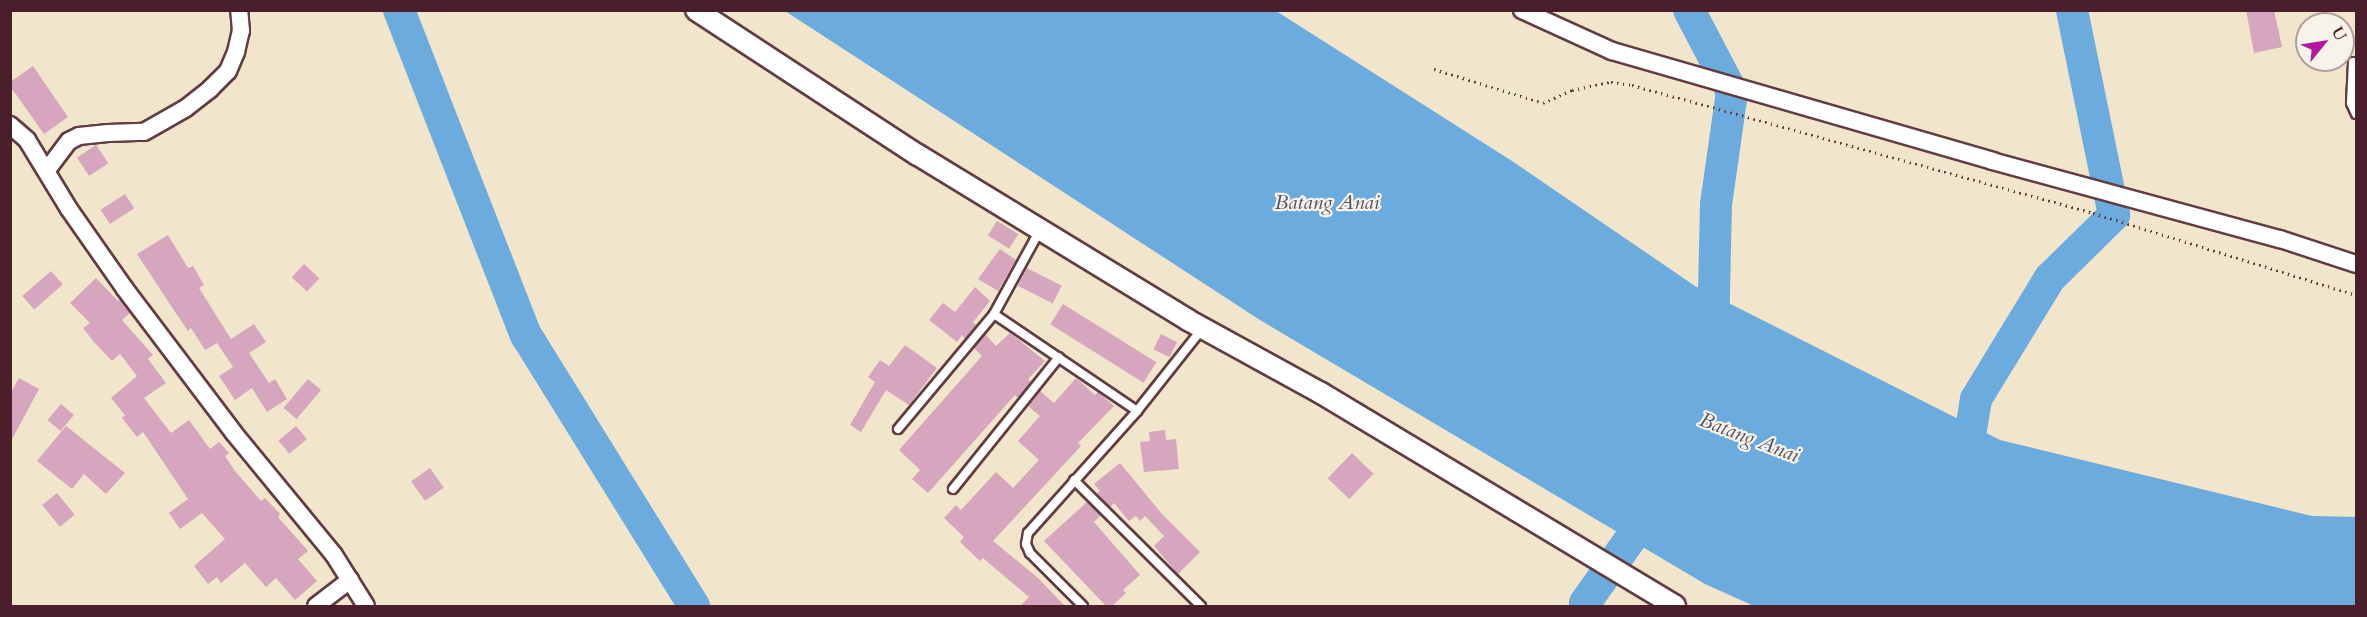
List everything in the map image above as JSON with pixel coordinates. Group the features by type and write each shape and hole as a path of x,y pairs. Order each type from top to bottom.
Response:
{"street":[{"path":"47,170 69,141 79,136 144,132 177,114 210,89 228,71 236,52 241,31 239,10"},
{"path":"696,10 918,155 1040,230 1202,328 1322,393 1674,606"},
{"path":"1522,10 1612,51 1678,68 1770,98 1992,161 2095,187 2302,246 2356,264"},
{"path":"10,124 27,140 69,209 125,289 233,432 334,555 366,606"},
{"path":"316,606 350,580"}],"lane":[{"path":"2353,72 2351,104 2356,114"},
{"path":"898,429 994,314 1040,230"},
{"path":"994,314 1137,411"},
{"path":"1083,606 1030,553 1026,544 1028,532 1137,411 1202,328"},
{"path":"953,489 1059,357"},
{"path":"1074,480 1201,606"}],"path":[{"path":"1434,69 1544,103 1572,90 1611,82 1673,96 2093,213 2356,295"}],"water":[{"name":"Batang Anai","path":"785,11 1276,11 1512,161 1695,286 2000,440 2312,516 2356,517 2356,606 1754,606 1705,584 1260,320"}],"building":[{"path":"2246,10 2274,10 2282,47 2254,53"},
{"path":"33,66 68,117 44,134 10,86 10,82"},
{"path":"96,145 108,163 89,176 77,158"},
{"path":"125,194 134,208 110,224 101,210"},
{"path":"997,221 1018,234 1009,249 988,235"},
{"path":"168,235 188,268 193,266 204,285 199,288 231,339 254,324 266,342 249,353 269,383 275,379 287,399 267,412 252,388 235,400 219,376 233,367 217,343 205,350 191,328 188,331 137,254"},
{"path":"1000,249 1016,260 998,291 978,279"},
{"path":"304,264 319,278 307,291 292,277"},
{"path":"1027,268 1062,286 1053,304 1018,286"},
{"path":"51,271 63,285 34,310 22,296"},
{"path":"96,278 118,301 120,299 130,313 122,320 153,355 148,359 166,383 144,398 171,433 189,420 210,449 219,442 229,453 225,456 235,471 261,501 265,498 280,514 278,517 308,551 298,559 317,581 295,600 276,578 266,587 245,563 221,583 217,577 208,584 194,566 225,539 202,513 180,529 169,513 188,499 143,432 137,437 122,418 125,415 111,398 137,376 120,354 112,361 94,342 83,328 90,323 70,303"},
{"path":"975,287 990,301 973,322 976,325 965,339 962,335 957,342 929,320 943,303 955,312"},
{"path":"1063,304 1156,362 1144,383 1050,324"},
{"path":"1010,333 1045,361 1028,379 1031,382 1018,398 1015,395 928,493 912,479 920,470 899,450 982,356 974,348 985,334 996,346"},
{"path":"1161,334 1177,342 1169,357 1153,349"},
{"path":"905,345 937,368 909,405 886,390 861,432 850,425 875,382 868,377 880,360 889,366"},
{"path":"19,378 39,389 10,443 10,394"},
{"path":"1076,378 1095,395 1098,392 1114,406 1078,443 1081,446 993,541 1037,577 1065,606 1020,606 1029,597 983,558 980,561 960,542 964,537 944,518 956,505 961,510 996,472 1013,488 1039,460 1018,441 1040,416 1028,406 1040,391 1054,403"},
{"path":"308,379 321,390 297,419 284,408"},
{"path":"61,404 74,415 61,431 48,420"},
{"path":"66,426 125,473 106,494 84,474 72,489 37,461"},
{"path":"296,426 307,439 289,454 278,441"},
{"path":"1165,430 1166,440 1176,439 1179,469 1144,472 1140,442 1150,441 1149,432"},
{"path":"1352,453 1374,474 1349,499 1328,478"},
{"path":"1120,463 1162,514 1200,552 1178,574 1154,546 1164,536 1145,516 1140,521 1136,516 1129,521 1114,503 1110,507 1097,493 1100,491 1094,484"},
{"path":"430,468 444,488 425,501 411,481"},
{"path":"57,493 75,515 60,527 42,505"},
{"path":"1087,502 1101,515 1094,522 1140,575 1123,590 1126,593 1112,606 1106,606 1044,541"}],"waterway":[{"path":"399,10 526,335 694,606"},
{"path":"1689,10 1732,92 1716,204 1713,337"},
{"path":"1965,467 1976,399 2050,278 2114,215 2072,10"},
{"path":"1585,606 1655,504"}]}
